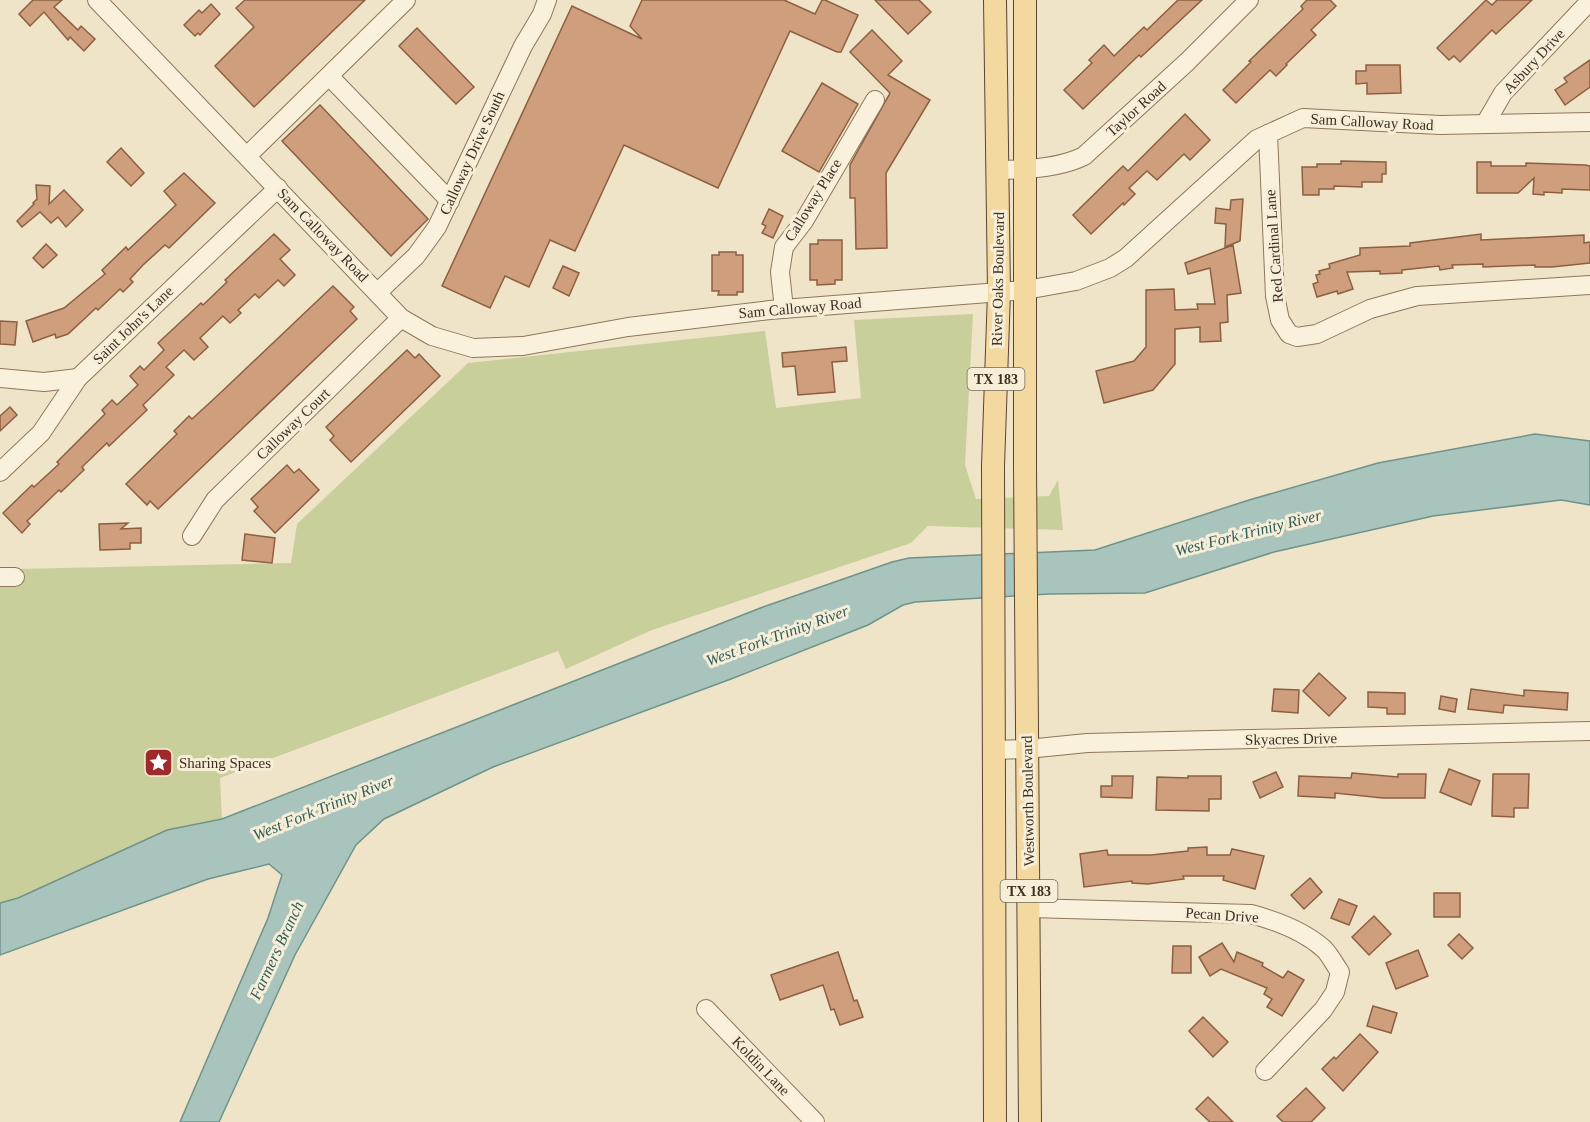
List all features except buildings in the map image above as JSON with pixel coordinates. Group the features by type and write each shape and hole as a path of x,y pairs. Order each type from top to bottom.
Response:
{"main road":[{"name":"River Oaks Boulevard","path":"993,750 993,466 999,292 995,0"},
{"name":"River Oaks Boulevard","path":"1025,0 1026,661"},
{"name":"Westworth Boulevard","path":"1026,661 1030,1122"},
{"name":"TX 183","path":"993,750 995,1122"}],"street":[{"path":"247,156 406,0"},
{"name":"Calloway Drive South","path":"378,292 416,256 437,226 547,0"},
{"name":"Taylor Road","path":"999,170 1074,161 1084,156 1187,62 1250,0"},
{"name":"Sam Calloway Road","path":"100,1 401,318 432,336 473,348 522,346 628,327 784,309 1026,290 1076,280 1118,263 1152,236 1257,139 1303,118 1440,125 1590,123"},
{"name":"Asbury Drive","path":"1485,124 1503,93 1590,1"},
{"path":"329,76 450,201"},
{"name":"Calloway Place","path":"784,309 780,272 784,247 804,221 875,100"},
{"name":"Red Cardinal Lane","path":"1268,134 1275,296 1280,321 1289,334 1297,337 1317,334 1370,309 1417,296 1590,285"},
{"name":"Saint John's Lane","path":"0,472 41,433 78,378 278,188"},
{"name":"Calloway Court","path":"192,536 215,500 401,318"},
{"path":"0,378 44,382 78,378"},
{"name":"Skyacres Drive","path":"993,750 1087,743 1590,731"},
{"name":"Pecan Drive","path":"1029,908 1251,914 1291,928 1325,949 1340,972 1335,992 1323,1010 1265,1071"},
{"name":"Koldin Lane","path":"706,1009 815,1122"}],"green space":[{"path":"973,314 965,465 976,499 1049,496 1058,480 1063,530 928,526 911,543 652,630 566,669 558,651 220,778 222,819 167,830 18,898 0,903 0,585 17,569 291,563 297,524 468,363 765,331 776,408 861,398 854,320"}],"water":[{"path":"1535,434 1590,441 1590,505 1561,500 1433,516 1274,552 1145,593 1049,594 915,602 903,605 868,625 731,679 493,767 384,819 356,845 295,955 219,1122 180,1122 268,918 282,875 269,864 208,879 0,955 0,903 18,898 167,830 222,819 763,607 892,562 909,558 1095,550 1249,500 1378,463"}],"place":[{"name":"Sharing Spaces","path":"158,763"}],"water label":[{"name":"West Fork Trinity River","path":"1248,532"},
{"name":"West Fork Trinity River","path":"777,635"},
{"name":"West Fork Trinity River","path":"323,807"},
{"name":"Farmers Branch","path":"276,950"}]}
